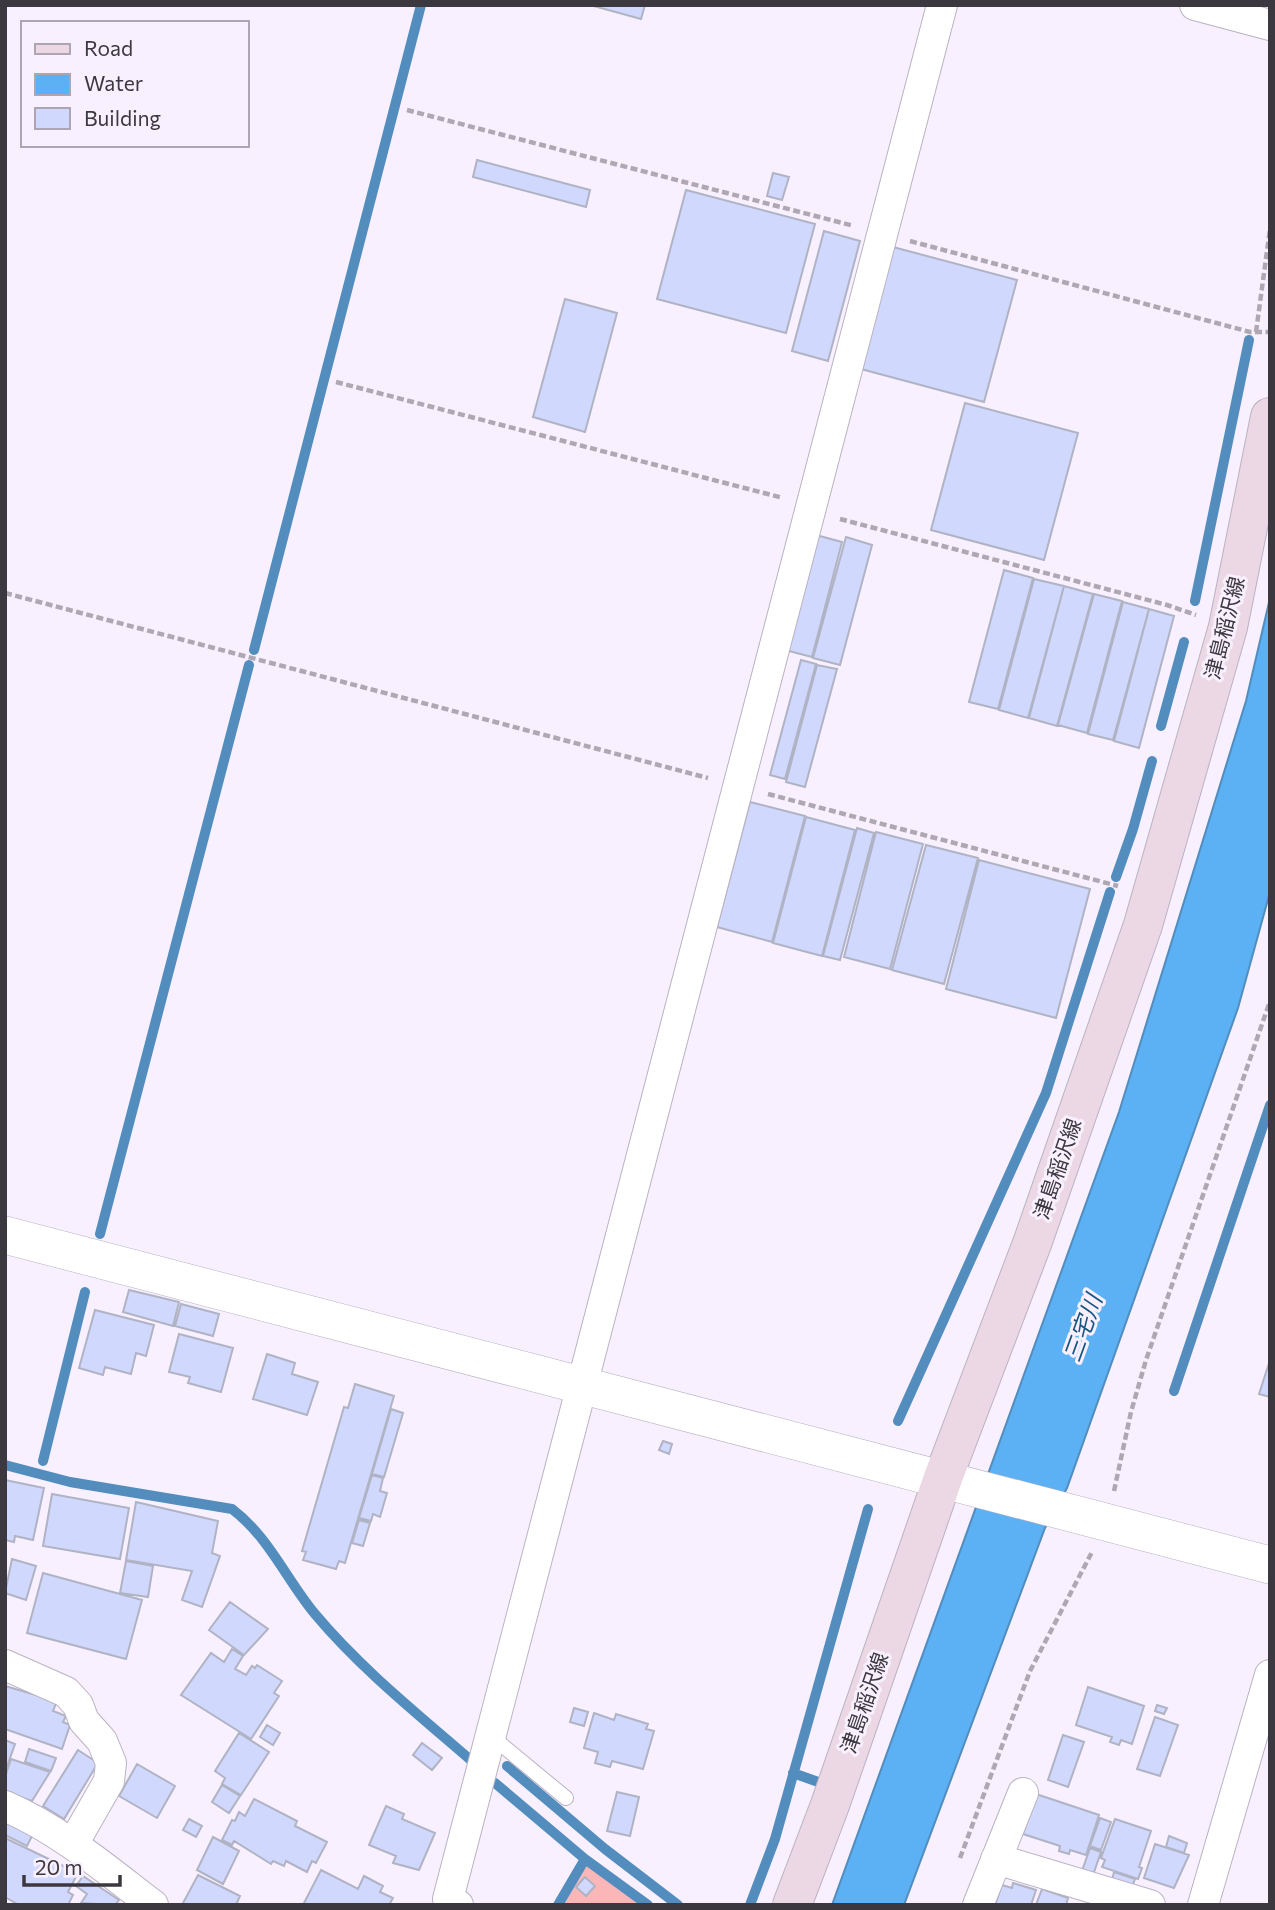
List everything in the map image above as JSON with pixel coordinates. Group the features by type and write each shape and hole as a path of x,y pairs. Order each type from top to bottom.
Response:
{"main road":[{"name":"津島稲沢線","path":"792,1905 952,1481 1151,894 1228,627 1270,417"}],"street":[{"path":"458,1905 448,1899 741,786 942,5"},
{"path":"1195,5 1270,25"},
{"path":"5,1235 1270,1565"},
{"path":"5,1665 66,1692 78,1705 84,1721 102,1741 111,1763 108,1781 73,1844"},
{"path":"1203,1905 1270,1675"},
{"path":"978,1905 1023,1793"},
{"path":"5,1807 33,1818 73,1844 153,1905"},
{"path":"996,1859 1150,1905"}],"lane":[{"path":"491,1736 566,1798"}],"path":[{"path":"408,110 1256,332 1270,332"},
{"path":"1256,332 1270,229"},
{"path":"336,382 1167,605 1228,627"},
{"path":"5,593 1151,894"},
{"path":"957,1866 1030,1671 1102,1520 1146,1360 1270,1001"}],"shaded area":[{"path":"587,1864 641,1905 564,1905"}],"water":[{"name":"三宅川","path":"1270,598 1270,892 1238,1008 1067,1488 1045,1528 904,1905 832,1905 1119,1112 1246,701"}],"building":[{"path":"590,5 645,5 641,19"},
{"path":"477,160 590,190 586,207 473,177"},
{"path":"773,173 789,177 782,200 767,196"},
{"path":"686,190 815,224 786,333 657,299"},
{"path":"824,231 860,241 828,361 792,351"},
{"path":"893,247 1017,280 984,402 861,369"},
{"path":"565,299 617,313 585,432 533,417"},
{"path":"965,403 1078,433 1044,560 931,530"},
{"path":"816,535 842,542 812,657 785,650"},
{"path":"846,537 872,545 840,665 813,658"},
{"path":"1004,570 1033,578 998,709 969,702"},
{"path":"1034,579 1064,586 1028,718 999,710"},
{"path":"1064,586 1093,594 1057,726 1029,718"},
{"path":"1094,594 1122,601 1087,733 1058,725"},
{"path":"1123,602 1149,609 1113,740 1088,734"},
{"path":"1149,609 1174,616 1139,748 1114,741"},
{"path":"801,660 816,664 785,779 770,775"},
{"path":"817,665 837,669 805,787 786,782"},
{"path":"750,802 805,816 772,942 717,927"},
{"path":"806,817 855,830 822,956 773,943"},
{"path":"857,828 874,833 840,960 823,956"},
{"path":"876,832 923,844 890,969 844,957"},
{"path":"926,845 978,858 944,984 892,970"},
{"path":"979,860 1090,889 1056,1018 946,989"},
{"path":"129,1290 179,1302 173,1326 123,1312"},
{"path":"181,1304 219,1314 213,1336 175,1326"},
{"path":"95,1310 154,1325 146,1356 136,1353 131,1374 105,1367 103,1375 79,1368"},
{"path":"179,1334 233,1348 221,1392 188,1383 190,1377 169,1372"},
{"path":"267,1354 295,1363 292,1374 318,1382 307,1415 253,1399"},
{"path":"1270,1360 1270,1397 1259,1394"},
{"path":"355,1384 394,1396 345,1563 339,1561 336,1569 303,1560 306,1552 302,1551 344,1407 348,1408"},
{"path":"391,1409 403,1413 384,1477 372,1474"},
{"path":"663,1441 672,1444 669,1454 659,1450"},
{"path":"372,1475 383,1478 380,1491 387,1493 380,1517 373,1514 371,1521 359,1518"},
{"path":"5,1480 44,1488 33,1540 15,1536 14,1542 5,1540"},
{"path":"52,1494 129,1508 120,1559 43,1546"},
{"path":"136,1502 218,1521 212,1553 220,1556 202,1607 182,1600 192,1571 126,1560"},
{"path":"359,1520 370,1523 363,1546 352,1543"},
{"path":"12,1559 36,1566 26,1600 5,1593"},
{"path":"126,1561 153,1566 148,1597 120,1593"},
{"path":"43,1573 142,1600 126,1659 27,1633"},
{"path":"230,1602 268,1629 244,1655 209,1630"},
{"path":"232,1649 243,1656 235,1669 246,1675 252,1666 255,1668 257,1665 282,1681 274,1693 279,1696 251,1739 181,1695 211,1653 224,1662"},
{"path":"5,1686 57,1701 53,1711 66,1716 63,1722 70,1725 62,1749 5,1729"},
{"path":"1088,1687 1144,1706 1132,1744 1121,1740 1119,1745 1110,1742 1112,1737 1076,1725"},
{"path":"1157,1705 1167,1708 1164,1714 1155,1711"},
{"path":"574,1708 588,1712 584,1726 570,1722"},
{"path":"594,1713 614,1720 616,1714 648,1724 646,1729 654,1731 643,1769 612,1761 610,1767 595,1763 598,1752 584,1748"},
{"path":"1155,1717 1178,1725 1160,1776 1137,1769"},
{"path":"267,1725 280,1733 273,1745 260,1737"},
{"path":"239,1733 269,1752 241,1795 222,1784 225,1778 215,1771"},
{"path":"1063,1735 1084,1742 1068,1787 1048,1780"},
{"path":"5,1740 15,1744 5,1772"},
{"path":"422,1743 442,1758 432,1770 413,1755"},
{"path":"29,1749 56,1758 51,1771 25,1762"},
{"path":"78,1750 98,1763 64,1819 43,1806"},
{"path":"11,1759 50,1772 32,1801 5,1792 5,1777"},
{"path":"137,1764 175,1786 157,1818 119,1796"},
{"path":"222,1785 240,1796 229,1813 212,1802"},
{"path":"617,1792 639,1797 630,1836 607,1831"},
{"path":"1036,1794 1099,1815 1086,1855 1070,1850 1069,1854 1059,1851 1060,1846 1023,1834"},
{"path":"254,1799 297,1821 295,1826 327,1842 316,1863 312,1861 307,1872 286,1861 284,1866 273,1861 271,1864 234,1841 232,1845 222,1840 232,1820 235,1821 239,1812 245,1816"},
{"path":"386,1806 404,1814 402,1819 435,1833 419,1870 393,1863 396,1856 369,1845"},
{"path":"1100,1818 1111,1822 1101,1850 1090,1846"},
{"path":"189,1819 202,1826 196,1837 183,1830"},
{"path":"1115,1819 1151,1831 1139,1867 1142,1868 1138,1879 1102,1867 1105,1860 1101,1858"},
{"path":"5,1821 33,1834 27,1846 5,1835"},
{"path":"1169,1836 1187,1843 1184,1853 1166,1847"},
{"path":"213,1837 239,1851 223,1884 197,1870"},
{"path":"5,1838 78,1873 68,1892 73,1895 68,1905 19,1905 5,1897"},
{"path":"1155,1844 1189,1855 1174,1888 1144,1878"},
{"path":"1090,1848 1101,1852 1093,1875 1082,1871"},
{"path":"321,1870 358,1889 364,1876 383,1886 380,1892 393,1898 389,1905 303,1905"},
{"path":"1114,1872 1135,1879 1132,1887 1112,1880"},
{"path":"198,1875 240,1896 236,1905 182,1905"},
{"path":"83,1876 119,1900 115,1905 81,1903 87,1894 76,1886"},
{"path":"585,1877 595,1886 586,1896 576,1887"},
{"path":"1013,1883 1036,1890 1031,1905 991,1905 993,1901 996,1902 1002,1885 1012,1888"},
{"path":"1042,1889 1068,1898 1066,1905 1036,1905"}],"waterway":[{"path":"254,650 421,5"},
{"path":"1195,601 1249,340"},
{"path":"1161,726 1184,642"},
{"path":"100,1234 249,665"},
{"path":"1116,877 1152,761"},
{"path":"898,1421 1046,1093 1110,892"},
{"path":"1174,1391 1270,1105"},
{"path":"43,1461 85,1292"},
{"path":"5,1465 70,1482 232,1509 256,1532 315,1614 352,1654 473,1762"},
{"path":"750,1905 775,1839 868,1509"},
{"path":"507,1766 605,1849 678,1905"},
{"path":"793,1773 821,1783"},
{"path":"495,1783 585,1859 648,1905"},
{"path":"558,1905 585,1859"}]}
